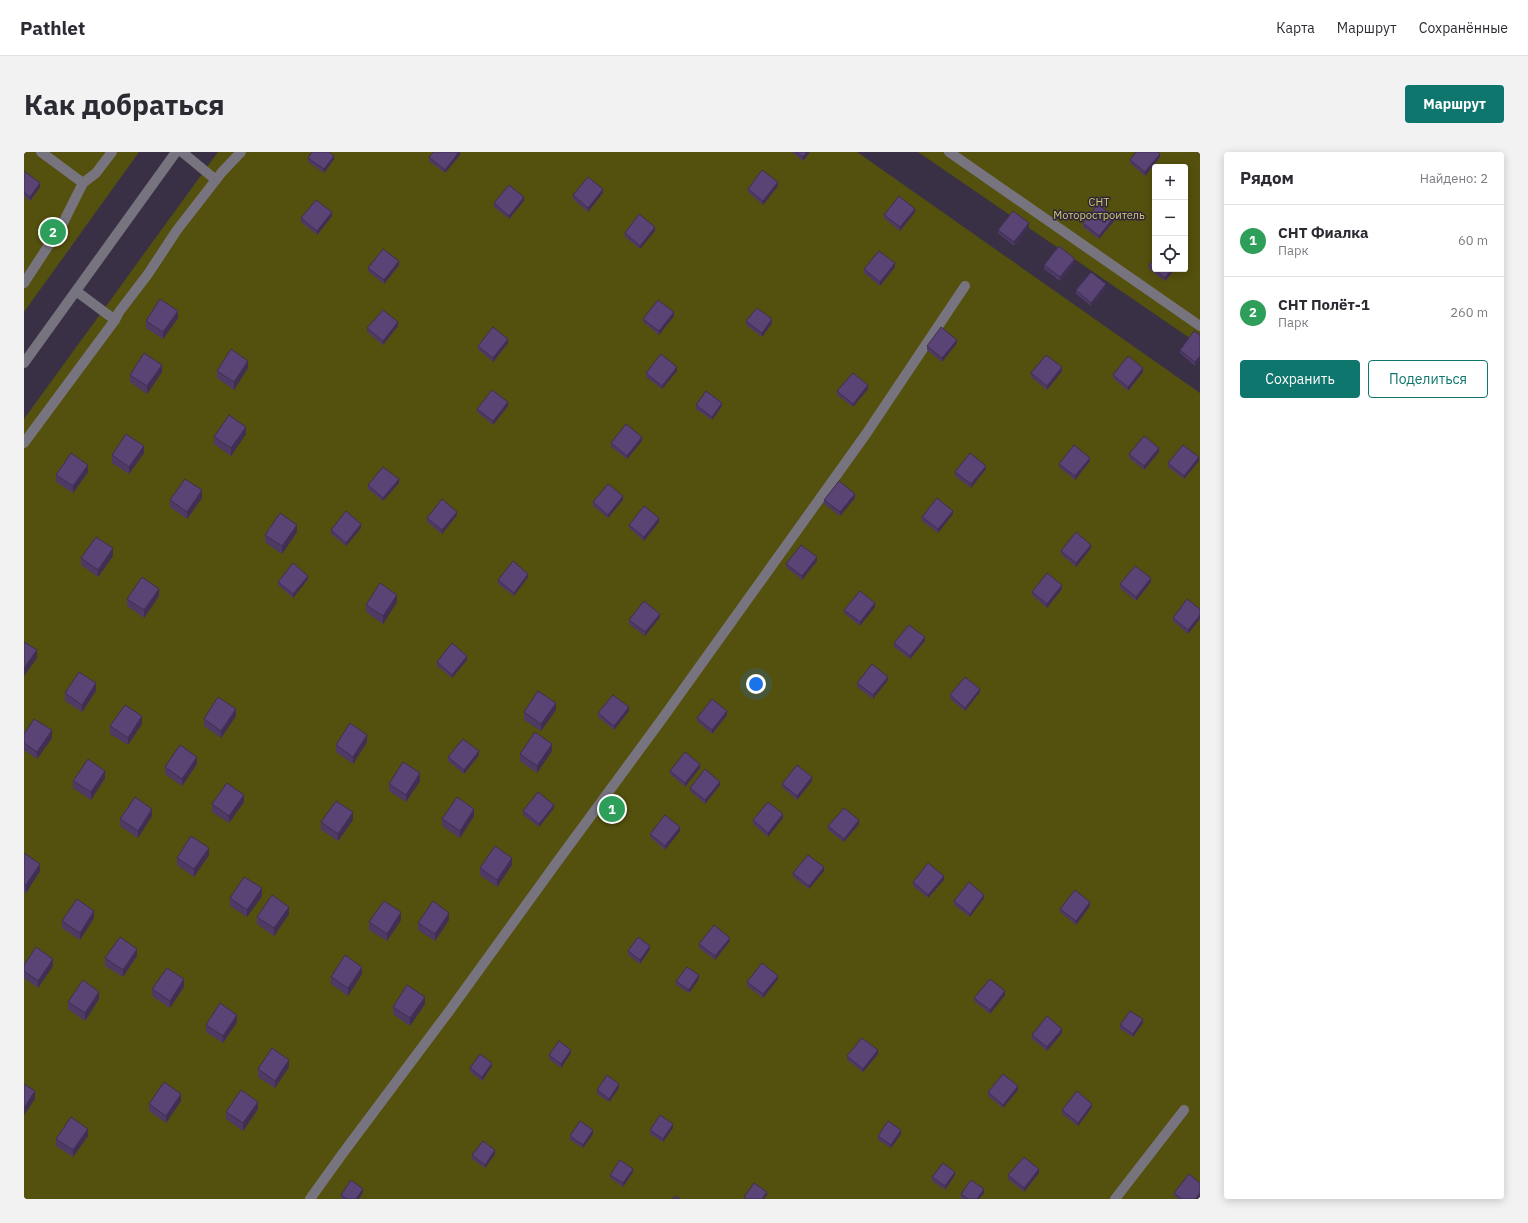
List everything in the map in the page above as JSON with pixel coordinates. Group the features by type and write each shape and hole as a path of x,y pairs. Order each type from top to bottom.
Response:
{"street":[{"path":"41,152 83,183"},
{"path":"24,283 62,225 83,183 96,173 112,152"},
{"path":"24,363 176,152"},
{"path":"182,152 216,180"},
{"path":"24,444 115,320 177,230 216,180 241,152"},
{"path":"949,152 1200,326"},
{"path":"310,1199 667,713 866,434 964,286"},
{"path":"76,291 115,320"},
{"path":"1116,1199 1184,1110"}],"green space":[{"path":"24,152 139,152 24,312"},
{"path":"218,152 857,152 1200,393 1200,1199 24,1199 24,419"},
{"name":"СНТ Моторостроитель","path":"918,152 1200,152 1200,345"}],"building":[{"path":"312,152 329,152 334,156 324,169 308,158"},
{"path":"434,152 459,152 445,170 429,157"},
{"path":"796,152 807,152 803,157"},
{"path":"1136,152 1158,152 1160,154 1145,172 1130,160"},
{"path":"762,170 778,182 763,201 748,189"},
{"path":"24,171 40,183 30,197 24,192"},
{"path":"588,177 603,189 588,208 573,195"},
{"path":"509,185 524,197 509,216 494,203"},
{"path":"899,196 915,209 900,227 884,215"},
{"path":"316,200 332,212 317,231 301,218"},
{"path":"1098,204 1114,217 1099,236 1083,223"},
{"path":"1013,211 1029,223 1014,242 998,230"},
{"path":"639,214 655,227 640,246 625,233"},
{"path":"1059,246 1075,259 1060,277 1044,265"},
{"path":"383,249 399,261 384,280 368,268"},
{"path":"879,251 895,263 880,282 864,269"},
{"path":"1091,272 1106,284 1091,303 1076,290"},
{"path":"1158,272 1170,272 1165,278"},
{"path":"160,299 178,311 163,332 146,321"},
{"path":"658,300 674,312 659,331 643,319"},
{"path":"757,308 772,319 762,333 746,321"},
{"path":"383,310 398,322 383,341 367,328"},
{"path":"493,327 508,339 493,358 478,346"},
{"path":"941,327 957,340 942,358 927,346"},
{"path":"1194,331 1200,335 1200,356 1195,362 1180,350"},
{"path":"231,349 248,361 234,382 217,371"},
{"path":"144,353 162,365 147,386 130,375"},
{"path":"661,354 677,367 662,386 646,373"},
{"path":"1046,355 1062,367 1047,386 1031,373"},
{"path":"1128,356 1143,368 1128,387 1113,375"},
{"path":"853,373 868,385 853,404 837,391"},
{"path":"492,390 508,402 493,421 477,409"},
{"path":"706,391 722,403 712,417 696,405"},
{"path":"229,415 246,427 231,448 214,437"},
{"path":"626,424 642,437 627,456 611,443"},
{"path":"126,434 144,446 129,467 112,455"},
{"path":"1144,436 1159,448 1144,466 1129,454"},
{"path":"1074,445 1090,458 1075,476 1059,464"},
{"path":"1183,445 1199,457 1184,476 1168,463"},
{"path":"71,453 88,465 73,486 56,475"},
{"path":"970,453 986,466 971,484 955,472"},
{"path":"383,467 399,479 383,498 368,485"},
{"path":"185,479 202,490 187,512 170,500"},
{"path":"839,481 855,494 840,512 824,500"},
{"path":"608,484 623,496 608,515 593,502"},
{"path":"937,498 953,511 938,529 922,517"},
{"path":"442,499 457,512 442,530 427,518"},
{"path":"644,506 659,518 644,537 629,525"},
{"path":"346,511 361,524 346,543 331,530"},
{"path":"280,513 297,525 282,546 265,535"},
{"path":"1076,532 1091,545 1076,563 1061,551"},
{"path":"96,537 113,548 98,570 81,558"},
{"path":"801,545 817,557 802,576 786,564"},
{"path":"513,561 528,574 514,593 498,580"},
{"path":"293,563 308,576 293,594 278,582"},
{"path":"1135,566 1151,578 1136,597 1120,584"},
{"path":"1047,573 1062,585 1047,604 1032,592"},
{"path":"142,577 159,589 144,610 127,599"},
{"path":"380,583 397,595 383,616 366,605"},
{"path":"860,591 875,603 860,622 844,610"},
{"path":"1187,599 1200,609 1200,615 1188,630 1173,618"},
{"path":"644,601 660,614 645,632 629,620"},
{"path":"909,625 925,637 910,656 894,643"},
{"path":"24,642 37,650 24,668"},
{"path":"452,643 467,656 452,675 437,662"},
{"path":"872,664 888,677 873,695 857,683"},
{"path":"79,672 96,683 82,705 65,693"},
{"path":"965,677 980,689 965,708 950,695"},
{"path":"538,691 556,703 541,724 524,712"},
{"path":"613,695 629,707 614,726 598,713"},
{"path":"218,697 236,709 221,731 204,719"},
{"path":"712,699 727,711 712,730 697,718"},
{"path":"125,705 142,716 128,738 110,726"},
{"path":"34,719 52,730 37,752 24,743 24,734"},
{"path":"350,723 367,735 353,757 336,745"},
{"path":"535,732 552,744 537,766 520,754"},
{"path":"463,739 479,751 464,770 448,757"},
{"path":"180,745 197,757 182,779 165,767"},
{"path":"685,752 700,764 685,783 670,771"},
{"path":"88,759 105,771 91,792 73,781"},
{"path":"403,762 420,773 406,795 389,784"},
{"path":"797,765 812,777 797,796 782,784"},
{"path":"705,769 720,782 705,800 690,788"},
{"path":"227,783 244,795 229,816 212,804"},
{"path":"538,792 554,805 539,824 523,811"},
{"path":"135,797 152,809 138,831 120,819"},
{"path":"457,797 474,809 460,831 442,819"},
{"path":"336,801 353,812 338,834 321,822"},
{"path":"768,802 783,814 768,833 753,820"},
{"path":"844,808 859,820 844,839 828,826"},
{"path":"665,815 680,827 665,846 650,834"},
{"path":"191,836 209,848 194,869 177,858"},
{"path":"495,846 512,858 497,880 480,868"},
{"path":"24,853 40,864 26,885 24,884"},
{"path":"808,855 824,867 809,886 793,873"},
{"path":"928,863 944,876 928,895 913,882"},
{"path":"244,877 262,888 247,910 230,898"},
{"path":"969,882 984,895 970,914 954,901"},
{"path":"1075,890 1090,902 1076,921 1060,909"},
{"path":"272,895 289,907 274,928 257,917"},
{"path":"77,899 94,911 80,933 62,921"},
{"path":"384,901 401,912 387,934 369,922"},
{"path":"433,901 449,913 435,934 418,923"},
{"path":"714,925 730,938 715,956 699,944"},
{"path":"120,937 137,949 123,970 105,958"},
{"path":"638,937 650,946 640,960 628,951"},
{"path":"36,947 53,959 38,981 24,971 24,965"},
{"path":"345,955 362,967 348,988 331,977"},
{"path":"762,963 778,976 763,994 747,982"},
{"path":"687,967 699,975 689,990 676,981"},
{"path":"167,968 184,979 170,1001 152,989"},
{"path":"990,979 1005,991 990,1010 974,998"},
{"path":"83,980 99,992 85,1013 68,1002"},
{"path":"407,985 425,997 410,1018 393,1007"},
{"path":"220,1003 237,1015 223,1036 206,1025"},
{"path":"1130,1011 1143,1019 1133,1034 1120,1025"},
{"path":"1047,1016 1062,1029 1047,1047 1032,1035"},
{"path":"862,1038 878,1050 863,1069 847,1056"},
{"path":"559,1041 571,1050 561,1064 549,1055"},
{"path":"272,1048 289,1060 275,1081 258,1069"},
{"path":"480,1054 492,1063 482,1077 470,1068"},
{"path":"1003,1074 1018,1086 1003,1105 988,1092"},
{"path":"607,1075 619,1084 609,1099 597,1090"},
{"path":"164,1082 181,1094 166,1116 149,1104"},
{"path":"24,1084 35,1091 24,1108"},
{"path":"241,1090 258,1102 243,1123 226,1112"},
{"path":"1077,1091 1092,1104 1078,1123 1062,1110"},
{"path":"660,1115 673,1124 663,1139 650,1130"},
{"path":"71,1117 88,1129 73,1150 56,1139"},
{"path":"580,1121 593,1130 583,1145 570,1136"},
{"path":"888,1121 901,1130 891,1145 878,1136"},
{"path":"483,1141 495,1150 485,1165 472,1155"},
{"path":"1024,1157 1039,1169 1024,1188 1008,1175"},
{"path":"620,1160 633,1169 623,1183 610,1175"},
{"path":"943,1163 955,1172 945,1186 932,1177"},
{"path":"1189,1174 1200,1183 1200,1193 1195,1199 1182,1199 1174,1193"},
{"path":"351,1180 363,1189 356,1199 347,1199 341,1195"},
{"path":"971,1180 984,1189 977,1199 968,1199 961,1194"},
{"path":"754,1183 767,1192 762,1199 747,1199 744,1197"},
{"path":"675,1196 680,1199 673,1199"}],"place":[{"name":"СНТ Полёт-1","path":"53,232"},
{"name":"СНТ Фиалка","path":"612,809"}]}
